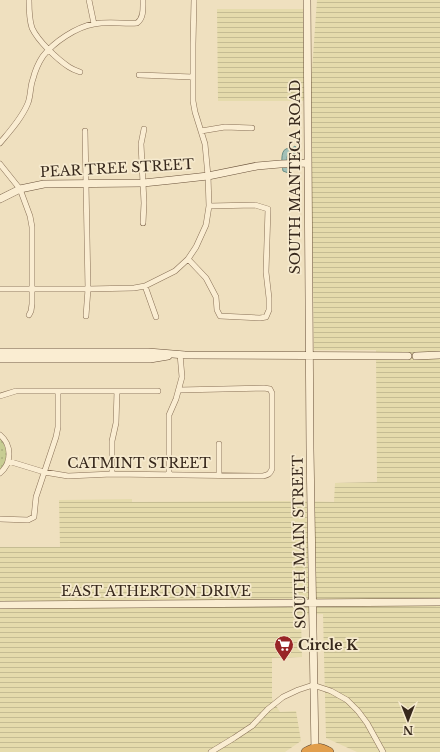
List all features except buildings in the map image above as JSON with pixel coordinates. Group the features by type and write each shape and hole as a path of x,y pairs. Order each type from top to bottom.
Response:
{"highway":[{"path":"312,751 325,750 329,752"}],"street":[{"path":"29,0 29,16 36,36 69,68 80,72"},
{"path":"89,0 94,24"},
{"path":"0,143 25,109 28,102 33,77 43,57 49,50 67,35 94,24 129,24 140,22 142,18 143,0"},
{"path":"0,289 88,290 134,288 145,286 175,271 188,259 196,247 206,226 209,206 205,144 193,101 194,0"},
{"name":"SOUTH MANTECA ROAD","path":"306,0 310,355"},
{"path":"139,75 193,77"},
{"path":"201,131 225,127 252,128"},
{"path":"143,223 144,203 141,144 144,129"},
{"path":"85,132 88,290 86,316"},
{"name":"PEAR TREE STREET","path":"0,199 20,189 44,184 143,183 208,176 257,166 308,163"},
{"path":"0,164 20,189 30,216 32,227 32,304 29,314"},
{"path":"188,259 206,278 216,297 216,310 220,316 266,317 269,310 266,272 268,209 255,205 209,206"},
{"path":"145,286 156,317"},
{"path":"0,352 148,352 180,354 408,356 440,355"},
{"path":"0,359 150,359 180,354"},
{"path":"169,474 169,415 176,399 182,377 180,354"},
{"name":"SOUTH MAIN STREET","path":"310,355 314,685 312,751"},
{"name":"CATMINT STREET","path":"8,461 44,472 68,476 169,474 263,476 270,473 272,469 272,393 270,389 179,390"},
{"path":"0,519 28,520 34,517 36,497 58,427 58,391"},
{"path":"112,474 112,441 116,423 117,391"},
{"path":"0,396 16,392 158,391"},
{"path":"0,435 6,442 9,452 8,461 0,473"},
{"path":"219,444 219,475"},
{"name":"EAST ATHERTON DRIVE","path":"0,605 440,602"},
{"path":"211,752 252,726 268,709 283,697 314,685 331,691 347,700 358,711 383,752"}],"shaded area":[{"path":"317,0 440,0 440,752 357,752 326,738 323,614 301,615 302,657 272,658 272,699 280,712 296,711 301,741 285,752 0,752 0,547 60,547 59,500 132,499 132,502 334,502 335,483 377,482 376,350 314,350 310,98"},
{"path":"217,9 304,9 305,98 303,101 218,101"}],"green space":[{"path":"0,438 5,446 6,458 0,470"}],"water":[{"path":"295,146 297,149 296,153 288,155 287,157 288,171 293,172 291,174 283,171 282,156 284,150"}],"place":[{"name":"Circle K","path":"284,662"}]}
